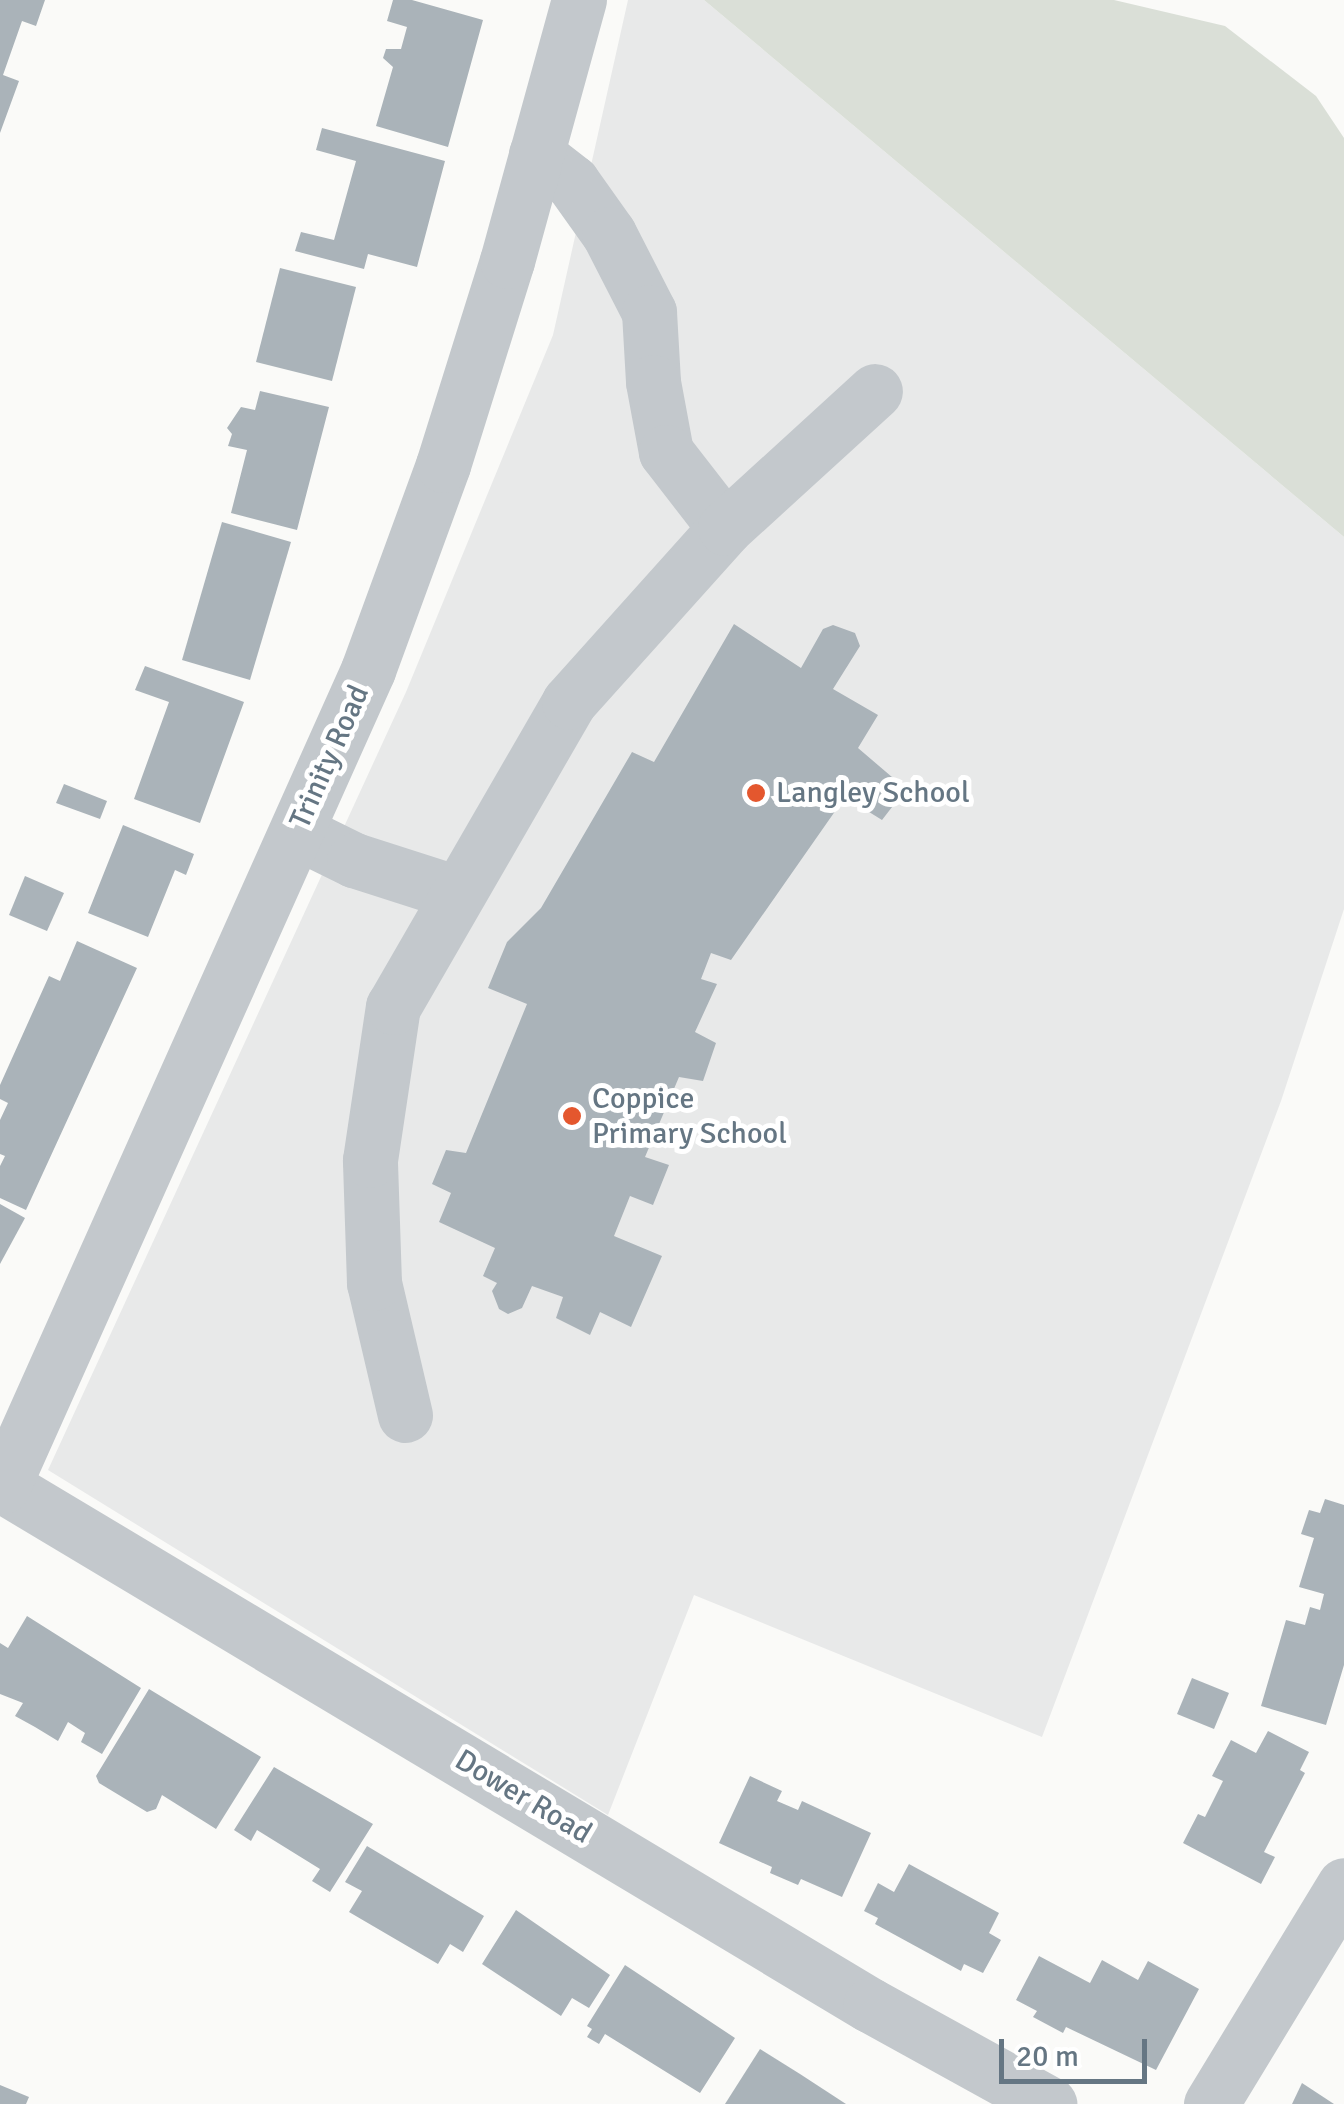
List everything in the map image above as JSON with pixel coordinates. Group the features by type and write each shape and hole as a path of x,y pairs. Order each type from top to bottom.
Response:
{"street":[{"name":"Trinity Road","path":"2,1484 368,670 443,465 579,0"},
{"path":"536,154 572,182 600,221 649,312 653,382 666,452 726,528"},
{"path":"405,1416 374,1283 370,1160 393,1007 569,702 726,528 875,391"},
{"path":"297,832 354,860 457,893"},
{"name":"Dower Road","path":"2,1484 870,2005 1049,2104"},
{"path":"1211,2104 1344,1885"}],"shaded area":[{"path":"628,0 704,0 1344,537 1344,909 1281,1101 1042,1737 694,1595 608,1815 48,1470 406,692 553,335"},
{"path":"704,0 1114,0 1225,26 1316,96 1344,138 1344,537"}],"building":[{"path":"0,0 45,0 36,26 22,21 3,75 19,81 0,133"},
{"path":"393,0 412,0 483,20 448,147 376,126 393,67 383,58 386,49 401,49 407,27 387,21"},
{"path":"322,128 445,161 417,267 368,254 364,269 295,251 301,232 334,240 356,161 316,150"},
{"path":"280,268 356,287 332,381 256,362"},
{"path":"260,391 329,407 297,530 231,513 247,450 228,446 232,434 227,428 241,407 255,410"},
{"path":"222,522 291,542 250,680 182,660"},
{"path":"734,624 801,668 823,629 833,625 855,633 860,646 833,689 878,715 858,748 906,789 882,820 845,797 731,960 711,953 701,979 717,984 695,1032 716,1043 703,1081 679,1077 645,1157 669,1165 653,1205 630,1196 614,1236 662,1256 631,1327 600,1312 590,1335 556,1318 563,1297 532,1286 522,1308 508,1314 499,1309 492,1291 497,1283 483,1276 495,1248 439,1222 451,1193 432,1184 446,1150 466,1153 527,1004 488,988 507,942 541,908 632,752 654,762"},
{"path":"145,666 244,702 200,823 134,799 169,702 135,690"},
{"path":"64,784 107,801 100,819 56,803"},
{"path":"123,825 194,854 186,875 175,870 148,937 88,913"},
{"path":"25,876 64,893 47,931 9,915"},
{"path":"77,941 137,968 26,1210 0,1198 0,1166 5,1156 0,1154 0,1120 8,1103 0,1099 0,1085 49,976 60,981"},
{"path":"0,1204 25,1218 0,1264"},
{"path":"1325,1499 1344,1505 1344,1665 1326,1725 1261,1706 1286,1620 1305,1625 1310,1607 1320,1610 1324,1594 1299,1587 1314,1538 1301,1534 1309,1510 1320,1513"},
{"path":"27,1616 141,1688 102,1754 81,1742 85,1733 68,1722 58,1741 15,1716 23,1703 0,1694 0,1643 8,1648"},
{"path":"1192,1678 1229,1693 1214,1729 1177,1714"},
{"path":"149,1689 261,1757 216,1829 162,1795 156,1809 147,1812 99,1783 96,1776"},
{"path":"1268,1731 1309,1752 1300,1770 1305,1773 1264,1852 1275,1857 1261,1884 1183,1843 1198,1814 1205,1817 1223,1781 1212,1776 1231,1740 1256,1753"},
{"path":"274,1767 373,1824 330,1892 312,1881 320,1869 257,1830 251,1841 234,1830"},
{"path":"750,1776 782,1791 777,1801 798,1810 802,1801 871,1833 842,1897 801,1879 798,1885 770,1873 772,1867 719,1843"},
{"path":"367,1846 484,1916 463,1952 450,1944 438,1964 349,1912 362,1891 345,1882"},
{"path":"909,1864 999,1913 989,1933 1001,1940 983,1973 964,1964 961,1971 875,1924 878,1918 864,1911 878,1883 894,1892"},
{"path":"516,1910 610,1975 589,2008 572,1998 561,2016 482,1964"},
{"path":"1039,1956 1090,1983 1102,1960 1138,1980 1148,1961 1199,1989 1156,2070 1066,2027 1063,2033 1033,2017 1037,2011 1016,2000"},
{"path":"625,1965 735,2038 700,2093 605,2034 599,2044 587,2037 592,2029 587,2026"},
{"path":"760,2049 800,2074 846,2104 725,2104"},
{"path":"1302,2083 1334,2104 1292,2104"},
{"path":"0,2085 29,2097 26,2104 0,2104"}],"place":[{"name":"Langley School","path":"756,793"},
{"name":"Coppice Primary School","path":"572,1116"}]}
